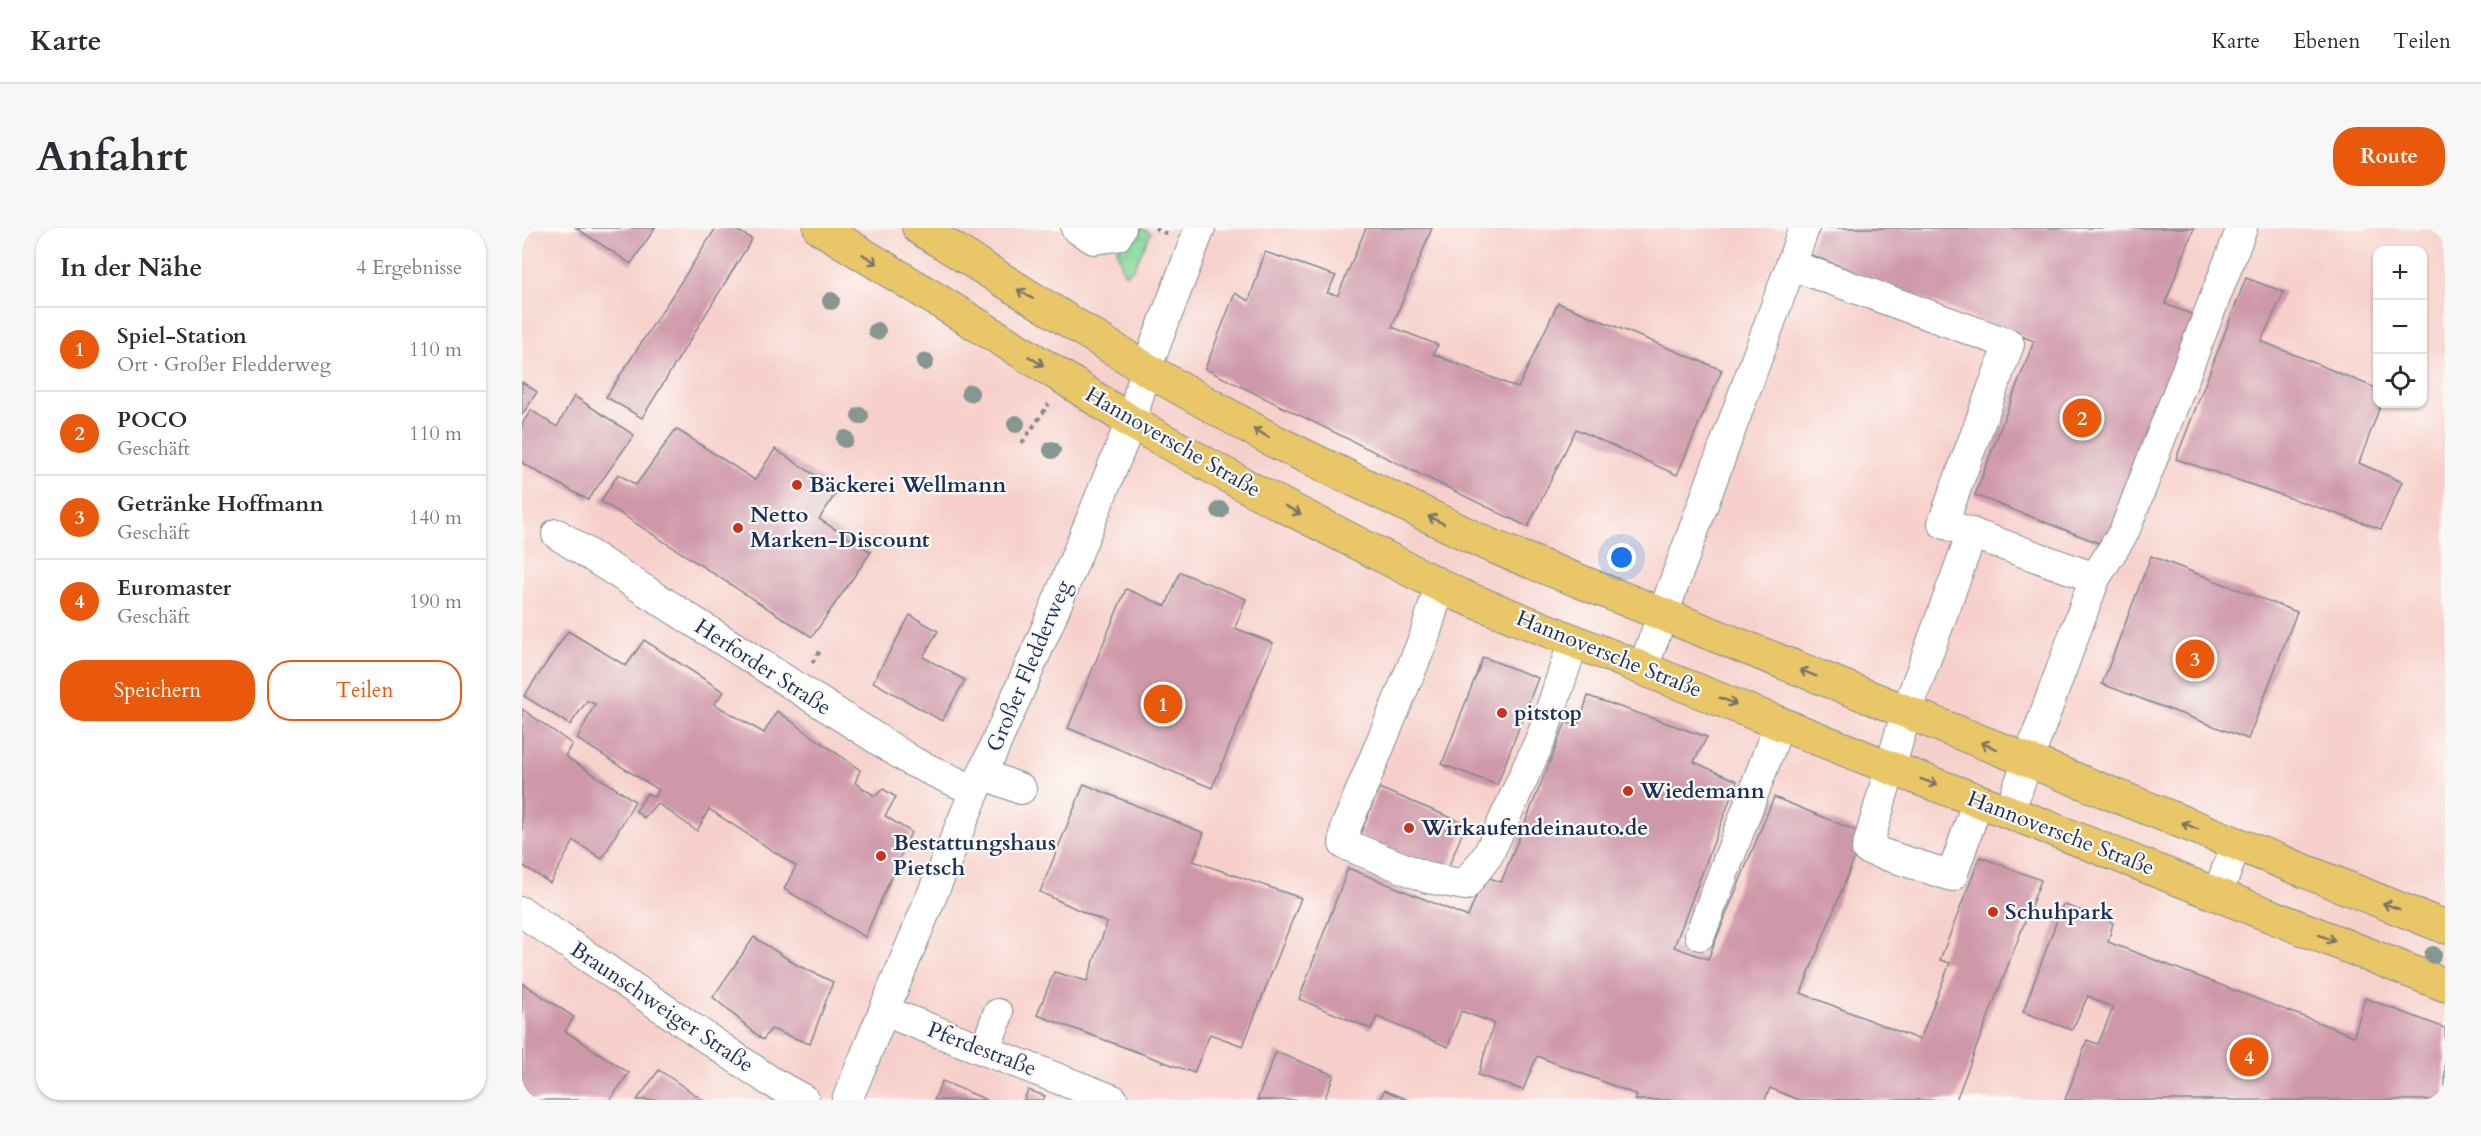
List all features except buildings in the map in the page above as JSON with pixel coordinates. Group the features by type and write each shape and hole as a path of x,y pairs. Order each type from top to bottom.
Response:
{"main road":[{"name":"Hannoversche Straße","path":"820,228 1131,422 1257,492 1440,585 1891,768 2009,812 2445,985"},
{"path":"919,228 1146,369 1274,441 1489,545 2445,927"}],"street":[{"path":"1076,228 1094,239 1119,232"},
{"name":"Großer Fledderweg","path":"847,1100 979,782 1048,625 1131,422 1146,369 1200,228"},
{"path":"1643,668 1804,228"},
{"path":"2009,812 2095,578 2124,532 2242,228"},
{"path":"1791,265 2009,344 1943,523 2095,578"},
{"path":"1972,533 1906,713 1867,849 1952,876 1978,800"},
{"name":"Herforder Straße","path":"557,534 913,762 979,782 1021,789"},
{"path":"1440,585 1424,638 1346,827 1344,843 1354,848 1428,878 1465,885 1488,855 1542,736 1574,640"},
{"path":"1700,935 1780,722"},
{"path":"2217,895 2236,845"},
{"name":"Braunschweiger Straße","path":"522,912 770,1081 804,1100"},
{"name":"Pferdestraße","path":"884,1011 1113,1100"},
{"path":"985,1050 998,1014"}],"path":[{"path":"1022,443 1067,380"}],"shaded area":[{"path":"522,228 2445,228 2445,1100 522,1100"}],"green space":[{"path":"1141,228 1151,233 1133,269 1126,274 1123,271 1117,249"}],"place":[{"name":"POCO","path":"2082,418"},
{"name":"Bäckerei Wellmann","path":"797,485"},
{"name":"Netto Marken-Discount","path":"738,528"},
{"name":"Getränke Hoffmann","path":"2195,659"},
{"name":"Spiel-Station","path":"1163,704"},
{"name":"pitstop","path":"1502,713"},
{"name":"Wiedemann","path":"1628,791"},
{"name":"Wirkaufendeinauto.de","path":"1409,828"},
{"name":"Bestattungshaus Pietsch","path":"881,856"},
{"name":"Schuhpark","path":"1993,912"},
{"name":"Euromaster","path":"2249,1057"}]}
